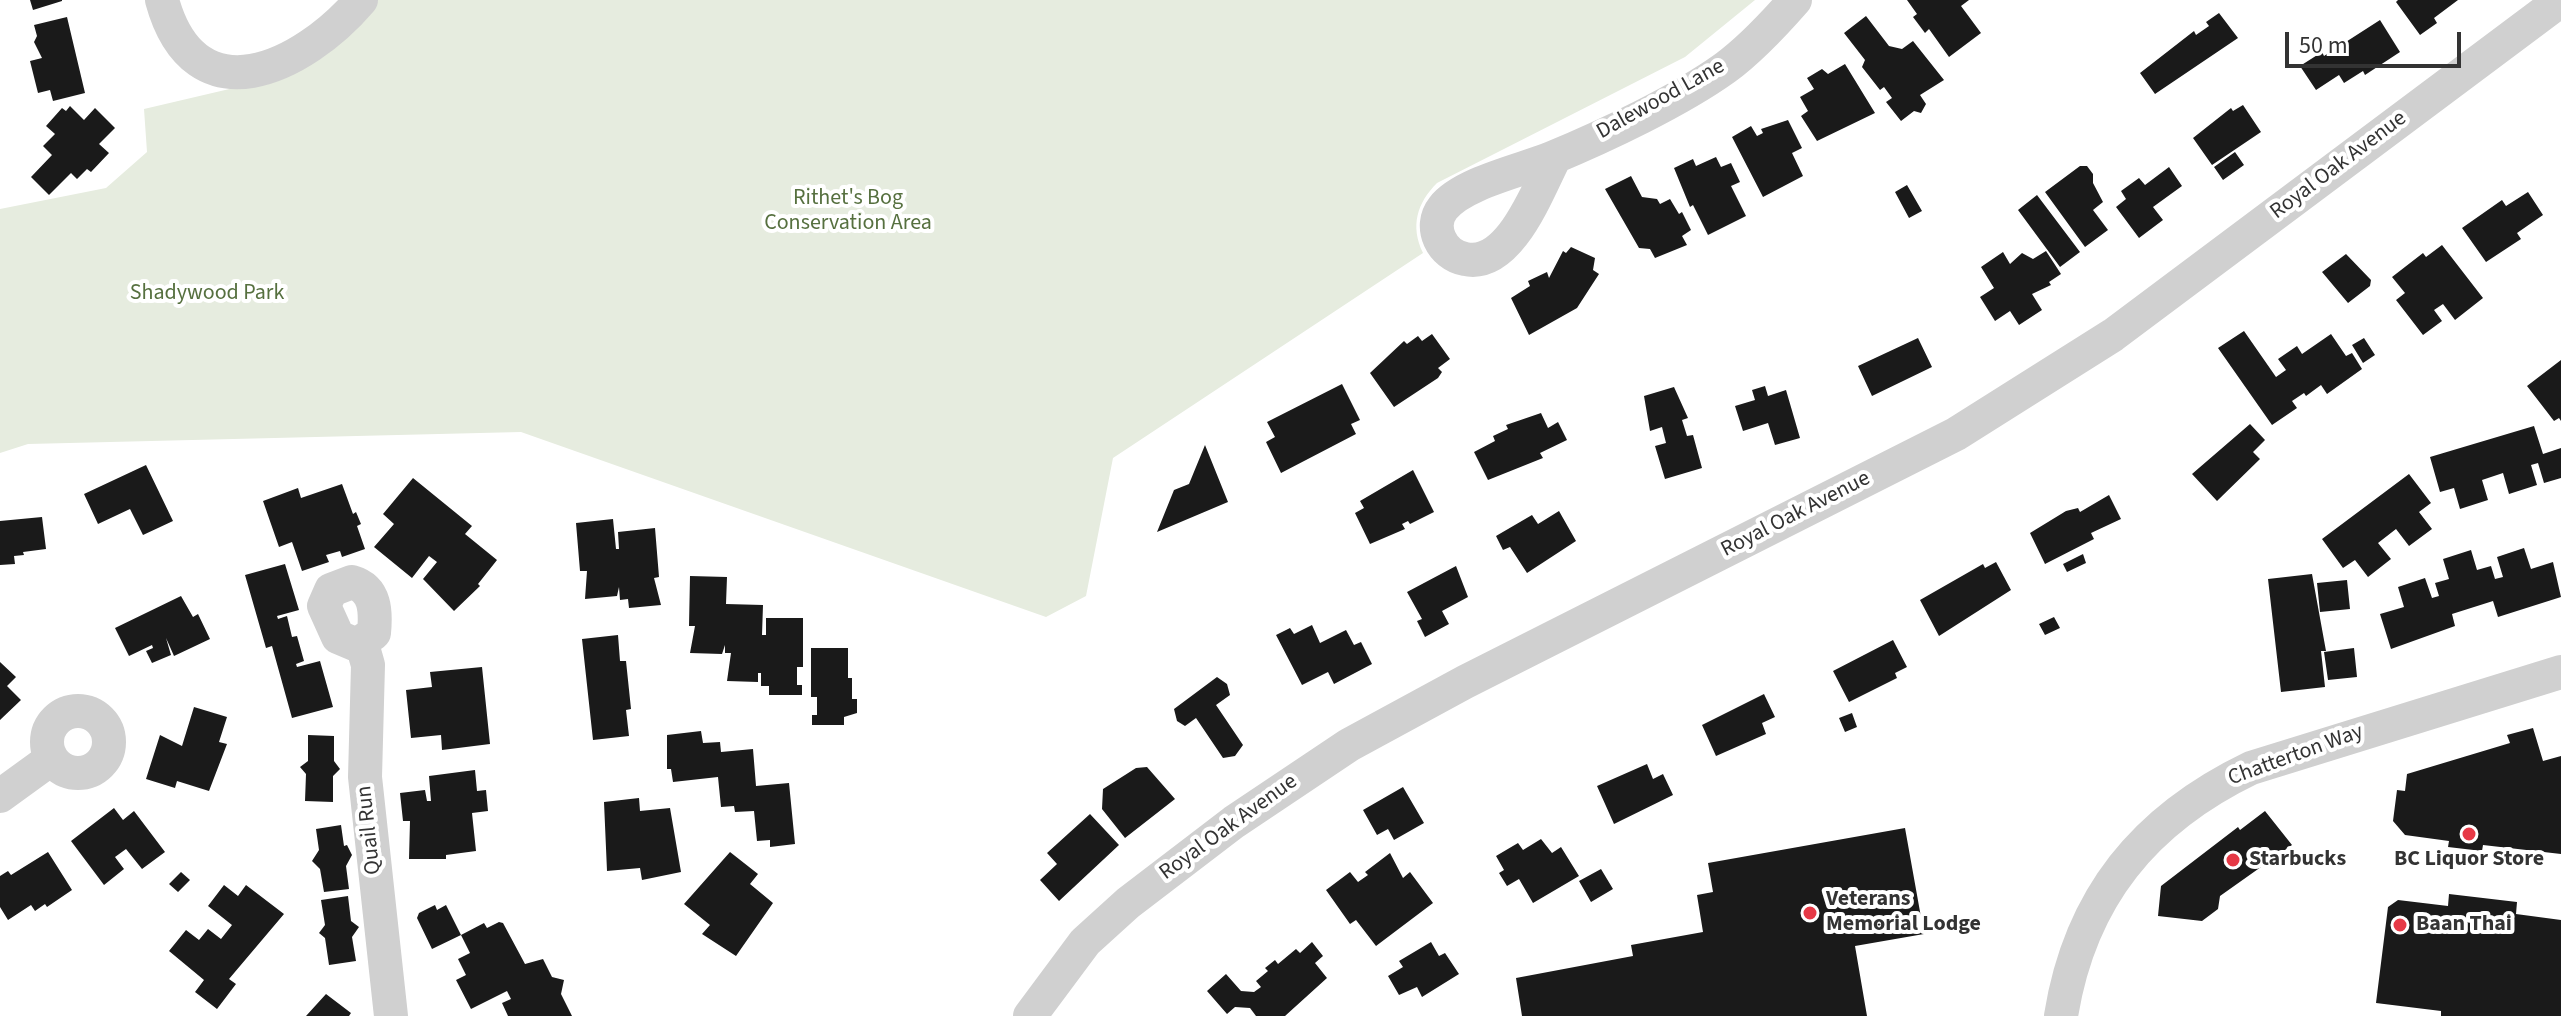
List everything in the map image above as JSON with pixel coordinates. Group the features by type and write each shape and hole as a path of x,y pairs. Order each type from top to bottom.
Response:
{"street":[{"path":"162,0 169,26 190,55 220,70 258,73 300,55 333,29 361,0"},
{"name":"Dalewood Lane","path":"1555,157 1677,96 1725,68 1767,31 1795,0"},
{"name":"Royal Oak Avenue","path":"1030,1016 1067,963 1105,922 1291,782 1453,688 1942,441 2009,403 2113,335 2561,0"},
{"name":"Quail Run","path":"362,644 368,665 365,777 391,1016"},
{"name":"Chatterton Way","path":"2061,1016 2076,951 2108,885 2136,850 2190,802 2213,787 2266,763 2561,672"},
{"path":"0,796 51,759"}],"green space":[{"path":"378,0 1755,0 1685,57 1437,183 1420,207 1416,224 1423,253 1113,458 1086,596 1046,617 521,432 28,444 0,453 0,209 106,188 147,152 144,109 272,79 373,9"}],"building":[{"path":"30,0 62,0 62,1 33,10"},
{"path":"1907,0 1969,0 1961,6 1981,33 1949,57 1929,29 1925,33 1913,17 1917,14"},
{"path":"2458,0 2434,18 2437,23 2420,35 2396,2"},
{"path":"2219,13 2238,38 2155,94 2140,73 2194,31 2196,35 2209,26 2206,22"},
{"path":"1866,16 1889,46 1902,49 1913,41 1944,80 1920,95 1926,104 1921,113 1914,111 1901,121 1886,102 1892,98 1884,87 1880,90 1862,67 1865,60 1844,33"},
{"path":"67,17 85,93 53,101 50,90 38,93 30,61 42,58 34,42 37,36 34,25"},
{"path":"2380,20 2400,52 2365,75 2363,71 2344,83 2339,75 2316,90 2300,66 2322,52 2324,56"},
{"path":"1845,64 1875,113 1817,141 1801,116 1808,111 1800,97 1814,89 1807,78 1822,69 1828,74"},
{"path":"2243,105 2261,132 2212,165 2193,138 2231,108 2233,111"},
{"path":"70,106 84,120 95,108 115,128 99,144 109,153 91,172 87,169 77,179 71,173 49,195 31,177 52,155 43,146 55,134 46,126 62,108 66,111"},
{"path":"1788,120 1802,148 1792,153 1803,176 1763,197 1732,137 1751,126 1757,136 1763,133 1761,129"},
{"path":"2235,152 2244,165 2223,180 2214,167"},
{"path":"1716,157 1721,167 1731,163 1740,182 1731,186 1746,216 1708,235 1693,205 1690,207 1674,168 1693,159 1696,166"},
{"path":"2080,166 2087,166 2093,174 2093,183 2103,202 2093,210 2108,230 2085,247 2045,192"},
{"path":"2169,167 2182,186 2153,207 2163,220 2139,238 2116,207 2126,199 2121,191 2139,178 2145,185"},
{"path":"1631,176 1642,197 1657,199 1660,204 1670,199 1679,214 1682,212 1691,230 1682,236 1687,245 1655,258 1650,249 1639,248 1605,189"},
{"path":"1907,185 1922,211 1909,218 1895,192"},
{"path":"2528,192 2543,215 2517,233 2521,239 2486,262 2462,228 2502,200 2506,206"},
{"path":"2037,195 2080,252 2060,267 2018,210"},
{"path":"2442,245 2483,298 2455,320 2443,304 2434,310 2442,321 2423,335 2396,300 2405,293 2392,277 2423,253 2426,257"},
{"path":"1571,247 1595,258 1593,270 1599,274 1577,308 1529,335 1511,298 1530,286 1528,281 1547,272 1549,278 1563,251 1566,253"},
{"path":"2046,251 2061,274 2049,282 2051,285 2032,294 2042,310 2019,325 2010,311 1995,321 1980,297 1994,288 1981,267 2003,252 2010,264 2022,253 2033,259"},
{"path":"2346,254 2371,280 2370,286 2348,303 2322,272"},
{"path":"2244,331 2276,377 2286,370 2278,359 2297,346 2302,354 2331,334 2346,356 2352,353 2362,369 2327,394 2321,385 2306,396 2304,393 2292,401 2297,408 2272,425 2218,348"},
{"path":"1432,334 1450,359 1438,368 1442,372 1438,378 1394,407 1370,373 1404,341 1407,344 1418,336 1422,341"},
{"path":"1918,338 1932,367 1872,396 1858,366"},
{"path":"2364,338 2375,355 2363,363 2352,345"},
{"path":"2561,360 2561,421 2559,418 2554,421 2527,386"},
{"path":"1342,384 1360,420 1351,424 1356,434 1281,473 1266,442 1275,437 1267,422"},
{"path":"1765,386 1768,396 1786,390 1800,438 1775,445 1768,423 1743,431 1735,406 1755,400 1752,390"},
{"path":"1674,387 1688,418 1682,420 1687,436 1693,435 1702,468 1665,479 1655,446 1666,443 1662,427 1650,431 1644,396"},
{"path":"1541,413 1548,428 1558,422 1567,440 1540,453 1543,458 1488,480 1474,452 1495,441 1493,436 1508,429 1506,425"},
{"path":"2250,424 2265,440 2253,452 2260,459 2217,501 2192,474"},
{"path":"2534,426 2543,454 2561,448 2561,478 2544,483 2538,463 2531,465 2537,485 2509,494 2503,473 2482,480 2488,500 2460,509 2454,488 2440,492 2430,457"},
{"path":"1205,445 1228,502 1157,532 1174,490 1189,484"},
{"path":"146,465 173,521 143,535 130,509 98,524 84,494"},
{"path":"1413,470 1434,512 1410,524 1408,521 1402,524 1405,529 1370,544 1355,513 1364,508 1360,501"},
{"path":"2409,474 2431,503 2419,512 2432,529 2409,546 2396,529 2378,543 2391,559 2368,577 2355,560 2343,568 2322,539"},
{"path":"413,478 472,526 465,534 497,560 478,584 480,586 454,611 423,579 437,562 429,556 412,578 374,547 394,524 383,514"},
{"path":"342,484 353,514 356,512 361,524 357,526 365,549 342,557 340,551 326,555 329,562 302,571 292,542 279,547 263,501 298,488 301,498"},
{"path":"2109,495 2121,519 2091,533 2094,539 2045,564 2030,533 2066,511 2078,508 2080,512"},
{"path":"1559,511 1576,541 1527,573 1510,547 1503,550 1496,536 1532,515 1538,524"},
{"path":"42,517 46,549 23,552 24,555 14,556 15,564 0,565 0,521"},
{"path":"613,519 616,549 619,549 618,532 655,528 659,577 654,578 661,605 629,608 628,599 620,600 619,587 617,596 585,599 587,571 580,571 576,523"},
{"path":"2524,548 2531,569 2553,562 2561,597 2498,617 2493,601 2452,614 2455,626 2391,649 2380,614 2404,607 2398,587 2425,578 2432,598 2439,596 2435,583 2449,579 2443,559 2471,550 2477,570 2491,566 2495,579 2503,577 2497,557"},
{"path":"2083,554 2086,563 2067,572 2063,564"},
{"path":"1996,562 2011,590 1939,636 1920,600 1983,564 1985,568"},
{"path":"285,564 299,610 277,616 278,619 287,616 292,637 297,636 304,661 296,664 297,667 320,661 333,707 292,718 272,646 266,648 245,575"},
{"path":"1456,566 1468,597 1442,611 1449,624 1425,637 1417,621 1422,619 1407,592"},
{"path":"2312,574 2326,651 2321,651 2325,687 2281,692 2268,579"},
{"path":"690,576 727,577 726,604 763,605 762,635 766,635 766,618 803,618 803,667 797,667 797,685 802,685 802,695 769,695 769,686 761,686 761,673 758,673 758,682 727,681 731,653 725,653 725,645 722,654 690,653 695,626 689,626"},
{"path":"2347,580 2350,609 2320,612 2317,583"},
{"path":"181,596 193,617 198,614 210,639 174,656 166,638 171,655 152,663 146,651 153,648 152,645 129,656 115,628"},
{"path":"2054,617 2060,628 2045,635 2039,624"},
{"path":"1312,625 1320,643 1346,630 1354,645 1361,642 1372,664 1334,684 1328,672 1302,685 1276,635 1290,628 1294,634"},
{"path":"618,635 620,661 626,661 631,709 626,710 629,736 593,740 582,639"},
{"path":"1893,640 1907,667 1895,673 1897,678 1849,702 1833,671"},
{"path":"811,648 848,648 848,678 852,678 852,699 857,699 857,713 844,717 844,725 812,725 812,715 817,715 817,697 811,697"},
{"path":"2354,648 2357,677 2328,680 2324,652"},
{"path":"0,662 16,677 7,686 21,700 0,720"},
{"path":"482,667 490,744 442,750 441,735 411,738 406,690 432,687 430,672"},
{"path":"1217,677 1227,684 1230,695 1216,705 1243,745 1235,756 1223,758 1196,718 1185,726 1177,721 1174,709"},
{"path":"1764,694 1775,717 1762,723 1766,734 1716,756 1702,725"},
{"path":"194,707 227,717 219,742 227,744 209,791 177,781 175,788 146,779 160,735 182,746"},
{"path":"1852,713 1857,727 1845,732 1839,718"},
{"path":"2533,728 2543,761 2561,756 2561,854 2483,845 2482,851 2448,847 2449,841 2405,835 2393,821 2397,790 2405,791 2407,774 2510,743 2507,735"},
{"path":"701,731 703,743 720,742 721,752 753,749 756,786 789,783 795,844 770,847 770,840 757,841 754,811 735,812 734,806 721,807 718,777 673,782 671,769 667,769 667,735"},
{"path":"308,735 334,736 334,761 340,769 333,776 333,802 305,801 306,774 300,767 308,761"},
{"path":"1647,764 1653,779 1663,774 1673,795 1614,824 1597,786"},
{"path":"1147,767 1175,799 1125,838 1102,809 1103,789 1136,768"},
{"path":"475,770 477,791 486,790 488,811 472,813 476,851 446,855 446,859 409,859 410,821 403,821 400,793 425,790 427,801 431,801 429,776"},
{"path":"1403,787 1424,823 1394,840 1388,829 1377,835 1363,810"},
{"path":"639,798 640,811 670,808 681,872 642,880 640,868 607,871 604,802"},
{"path":"114,808 123,820 134,811 165,852 142,869 126,849 115,857 124,869 104,885 71,841"},
{"name":"Starbucks","path":"2265,811 2292,845 2220,896 2218,909 2202,921 2158,916 2161,886 2238,827 2240,830"},
{"path":"1090,814 1119,845 1059,901 1040,880 1057,864 1047,853"},
{"path":"341,825 344,846 347,845 352,855 346,866 349,889 324,892 320,869 312,861 319,850 316,829"},
{"name":"Veterans Memorial Lodge","path":"1905,828 1924,934 1855,946 1867,1016 1522,1016 1516,978 1633,956 1631,945 1703,932 1697,895 1713,892 1708,863"},
{"path":"1541,839 1552,853 1561,847 1579,876 1533,903 1519,879 1507,886 1499,873 1504,870 1496,856 1518,843 1523,850"},
{"path":"48,852 72,890 47,907 45,904 35,911 31,905 8,920 0,907 0,876 8,871 11,875"},
{"path":"730,852 758,874 750,884 773,903 736,956 702,934 710,925 684,904"},
{"path":"1390,853 1403,878 1410,872 1433,903 1376,946 1356,920 1350,924 1326,890 1350,872 1358,882 1368,875 1365,872"},
{"path":"1601,869 1613,889 1591,902 1579,881"},
{"path":"181,872 190,880 178,892 169,884"},
{"path":"224,885 238,896 246,885 284,914 229,979 236,984 217,1009 195,992 204,980 169,951 186,930 199,940 208,929 221,939 232,925 208,906"},
{"path":"2449,894 2517,902 2516,914 2561,920 2561,1016 2441,1016 2441,1011 2376,1003 2388,907 2398,900 2448,906"},
{"path":"348,896 351,921 359,927 352,937 356,961 329,965 325,938 319,933 325,925 321,900"},
{"path":"435,905 437,910 446,905 461,935 432,949 417,918 419,913"},
{"path":"484,923 487,928 503,923 525,964 543,959 552,977 564,980 561,994 572,1016 508,1016 502,1003 511,999 507,991 471,1009 456,980 466,975 458,959 470,953 461,935"},
{"path":"1312,942 1323,956 1315,963 1327,978 1285,1016 1256,1016 1250,1008 1235,1007 1227,1014 1207,991 1226,974 1241,991 1254,992 1261,987 1256,981 1268,971 1265,968 1275,960 1278,964 1296,949 1300,953"},
{"path":"1431,942 1439,956 1445,953 1459,974 1422,997 1417,987 1399,995 1388,976 1403,967 1399,961"},
{"path":"326,994 351,1013 349,1016 306,1016"}],"place":[{"name":"BC Liquor Store","path":"2469,834"},
{"name":"Starbucks","path":"2233,860"},
{"name":"Veterans Memorial Lodge","path":"1810,913"},
{"name":"Baan Thai","path":"2400,925"}],"park label":[{"name":"Rithet's Bog Conservation Area","path":"848,212"},
{"name":"Shadywood Park","path":"207,294"}]}
